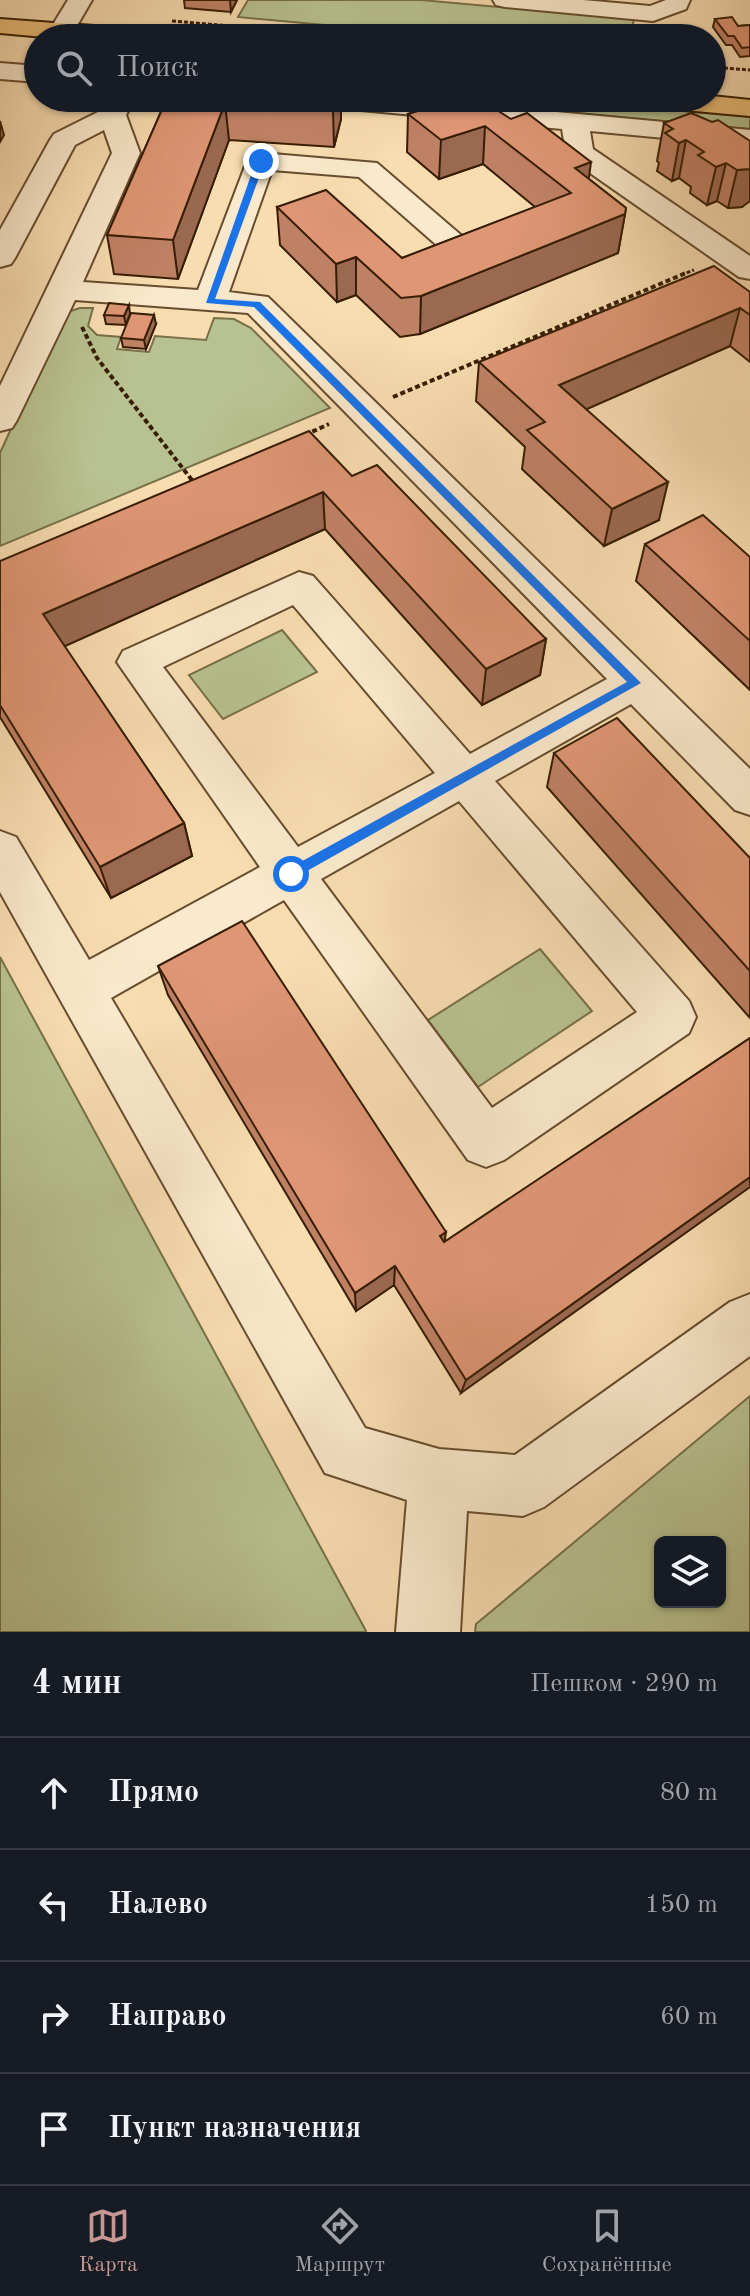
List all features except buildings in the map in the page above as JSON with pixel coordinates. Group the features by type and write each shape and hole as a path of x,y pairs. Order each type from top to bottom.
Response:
{"main road":[{"path":"0,26 24,28"},
{"path":"0,41 24,43"},
{"path":"726,89 750,91"},
{"path":"726,106 750,108"}],"street":[{"path":"66,24 80,0"},
{"path":"505,0 640,24"},
{"path":"653,24 678,0"},
{"path":"0,71 24,73"},
{"path":"0,258 12,215 64,140 108,112"},
{"path":"0,420 126,153 118,112"},
{"path":"462,112 750,138"},
{"path":"575,123 580,153 750,270"},
{"path":"210,301 261,161 367,169 451,242"},
{"path":"64,290 257,304 750,797"},
{"path":"299,586 465,778 672,1017 486,1142 137,662 299,586"},
{"path":"80,990 635,683"},
{"path":"0,850 346,1452 439,1479 523,1486 750,1322"},
{"path":"428,1632 439,1479"}],"path":[{"path":"726,68 750,70"},
{"path":"64,290 97,358 203,495"}],"green space":[{"path":"248,0 421,0 634,19 633,24 314,24 238,17"},
{"path":"563,112 696,112 750,117 750,129"},
{"path":"93,308 88,326 97,335 121,337 117,349 149,352 155,336 206,340 214,318 234,319 251,328 330,408 0,546 0,453 64,313"},
{"path":"282,630 317,672 223,719 189,675"},
{"path":"540,949 592,1011 478,1087 428,1020"},
{"path":"0,957 366,1631 366,1632 0,1632"},
{"path":"750,1396 750,1632 475,1632 476,1624"}],"route":[{"path":"261,161 210,301 257,304 635,683 291,874"}]}
